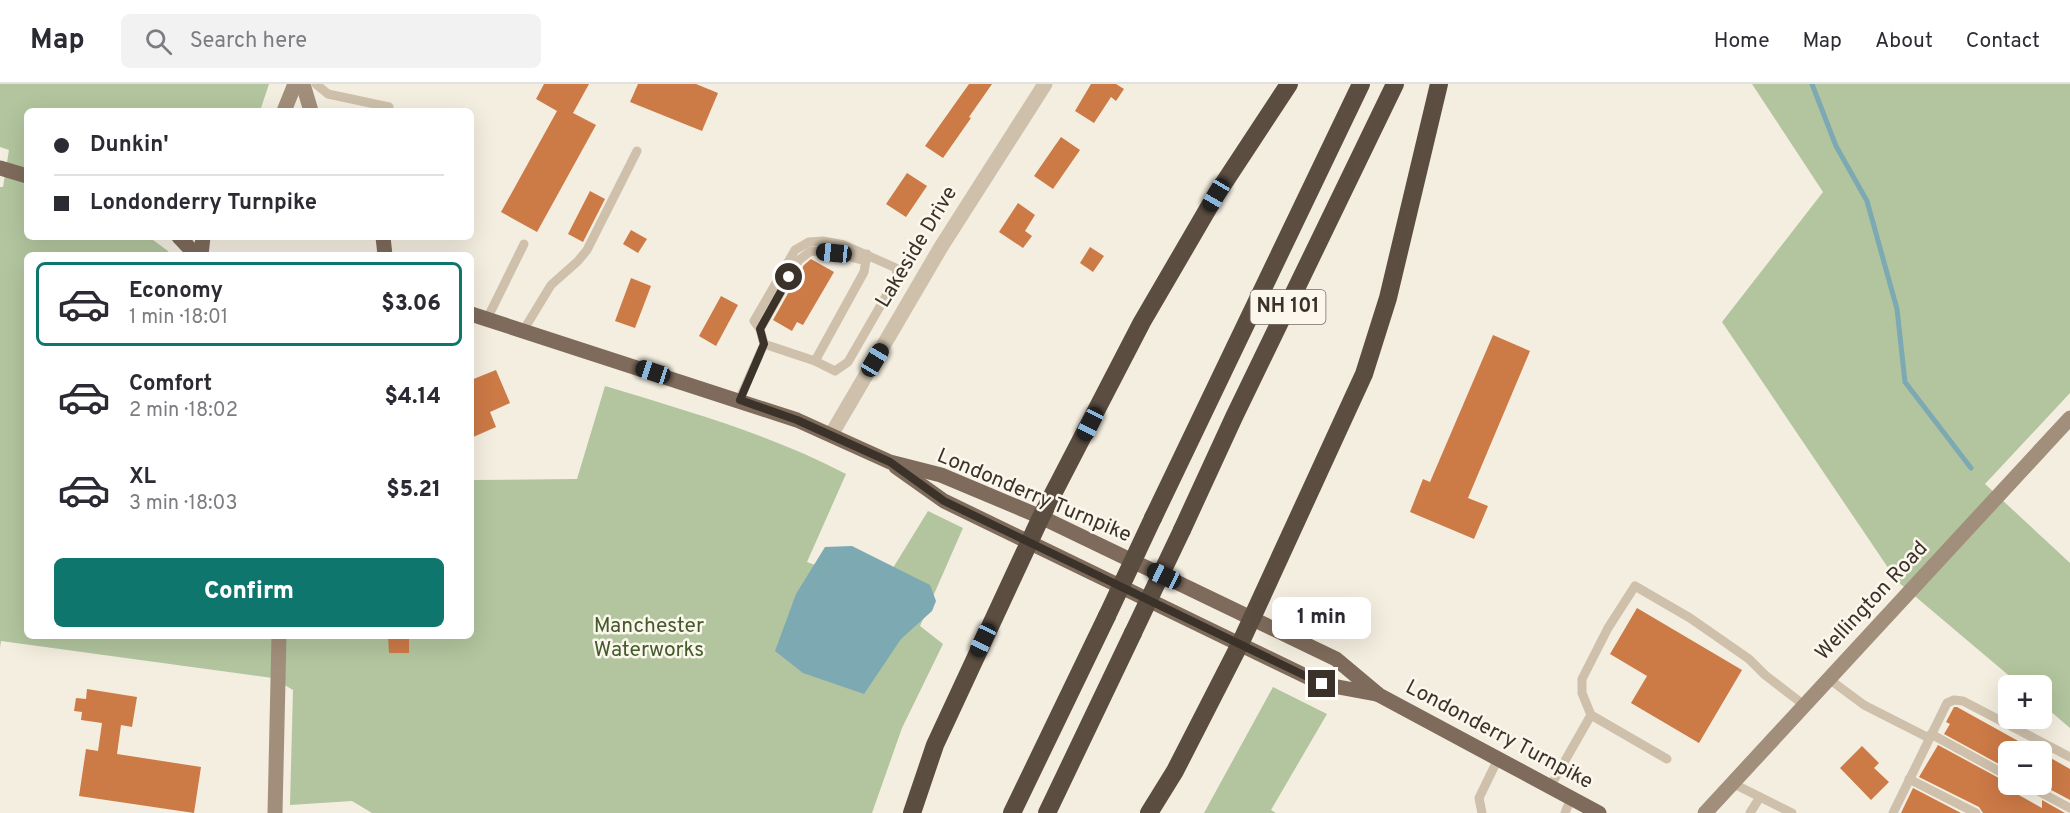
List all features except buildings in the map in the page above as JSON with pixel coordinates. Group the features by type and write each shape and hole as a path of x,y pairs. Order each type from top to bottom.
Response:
{"highway":[{"path":"912,813 935,745 1041,517 1142,322 1216,195 1289,84"},
{"name":"NH 101","path":"1012,813 1361,84"},
{"name":"NH 101","path":"1047,813 1234,417 1395,84"},
{"path":"1149,813 1175,771 1240,644 1364,374 1388,297 1439,84"}],"main road":[{"path":"285,108 295,84"},
{"path":"303,84 310,108"},
{"path":"0,168 24,175"},
{"path":"182,240 193,252"},
{"name":"Londonderry Turnpike","path":"476,317 797,420 890,462 941,475 1041,517 1336,658 1379,695 1599,813"},
{"name":"Wellington Road","path":"1705,813 2070,418"},
{"name":"Londonderry Turnpike","path":"890,462 944,501 1322,684 1379,695"},
{"path":"275,813 279,639"}],"street":[{"name":"Lakeside Drive","path":"831,435 941,247 1045,84"}],"lane":[{"path":"316,84 328,94 389,107"},
{"path":"523,331 551,285 587,250 637,151"},
{"path":"476,317 524,244"},
{"path":"740,400 764,344 757,325 799,260 811,251 867,258 896,268 897,277 848,362 835,371 815,361 764,344"},
{"path":"815,361 864,272 867,258"},
{"path":"1667,759 1591,715 1582,693 1582,679 1608,628 1635,586 1690,618 1749,659 1765,675 1804,705"},
{"path":"1829,679 1864,705 1998,771"},
{"path":"1893,813 1947,703 1954,700 1963,701 2070,757"},
{"path":"1550,787 1591,715"},
{"path":"1482,813 1479,798 1498,759"},
{"path":"1909,779 1976,813"},
{"path":"1732,783 1792,813"},
{"path":"2046,795 2070,808"},
{"path":"1750,813 1760,797"},
{"path":"1565,813 1571,798"}],"green space":[{"name":"Manchester Waterworks","path":"0,84 269,84 261,108 24,108 24,240 153,240 168,252 24,252 24,639 474,639 474,480 577,479 605,386 758,435 846,474 807,562 880,589 928,511 963,528 920,626 943,644 902,728 872,813 372,813 352,801 290,805 293,690 273,678 1,641 0,648 0,187 3,187 9,150 0,147"},
{"path":"1752,84 2070,84 2070,393 1985,484 2070,563 2070,728 2052,713 2052,675 2008,675 1897,581 1722,322 1823,192"},
{"path":"1273,687 1327,714 1271,810 1276,813 1204,813"}],"water":[{"path":"852,546 930,585 936,601 932,611 901,639 864,694 803,673 775,651 796,594 825,547"}],"waterway":[{"path":"1812,84 1836,146 1867,201 1897,309 1905,382 1971,468"}],"route":[{"path":"789,277 760,329 764,344 740,400 797,420 890,462 944,501 1322,684"}]}
